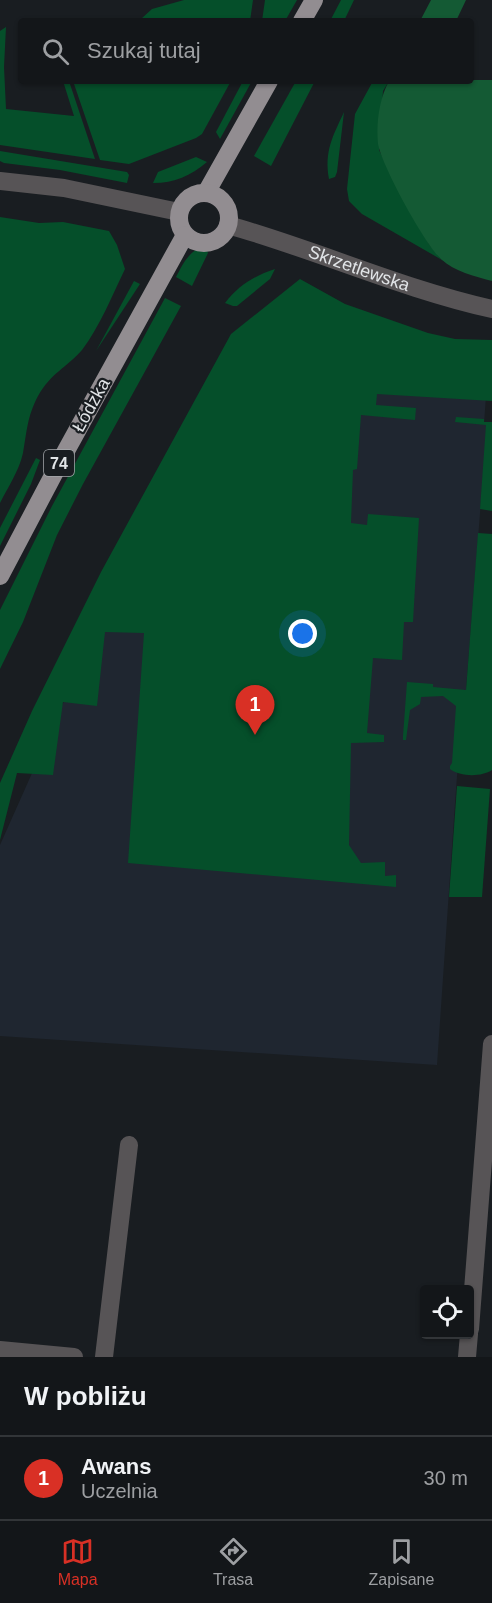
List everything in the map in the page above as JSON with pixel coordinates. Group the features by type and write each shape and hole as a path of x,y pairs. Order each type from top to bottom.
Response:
{"main road":[{"path":"304,18 314,0"},
{"path":"206,193 267,84"},
{"path":"206,193 217,196 225,204 229,214 228,225 221,237 209,243 196,242 185,235 179,224 179,212 184,202 194,195 206,193"},
{"name":"Łódzka","path":"0,576 57,467 185,235"}],"street":[{"path":"0,181 64,188 179,212"},
{"name":"Skrzetlewska","path":"228,225 418,288 492,309"},
{"path":"473,1285 492,1044"},
{"path":"104,1357 129,1145"},
{"path":"467,1357 469,1339"},
{"path":"0,1350 74,1357"}],"shaded area":[{"path":"489,353 484,424 487,425 456,789 437,1065 0,1036 0,845 159,488 296,354"}],"green space":[{"path":"184,0 253,0 250,18 142,18 152,9"},
{"path":"265,0 297,0 287,18 262,18"},
{"path":"341,0 354,0 345,18 332,18"},
{"path":"431,0 466,0 457,18 422,18"},
{"path":"6,27 4,67 6,109 74,116 64,84 70,84 95,159 0,145 0,31"},
{"path":"474,80 492,80 492,281 465,273 441,259 425,237 395,186 378,144 379,112 388,84 474,84"},
{"path":"74,84 229,84 202,134 196,138 129,164 100,160"},
{"path":"241,84 250,84 220,139 216,132"},
{"path":"294,84 313,84 271,166 254,156"},
{"path":"371,84 387,84 383,91 379,150 411,214 429,244 440,258 449,264 362,214 349,201 347,189 355,114"},
{"path":"344,112 337,172 335,177 329,179 329,152 333,136"},
{"path":"0,151 127,172 129,175 127,183 60,170 4,163 0,161"},
{"path":"196,157 207,162 182,178 153,183 158,172"},
{"path":"0,217 39,223 63,222 109,231 117,245 125,269 94,332 82,350 53,376 38,396 29,417 21,460 0,503"},
{"path":"206,247 208,253 192,286 176,277 191,254"},
{"path":"275,269 270,279 237,306 225,303 247,282"},
{"path":"300,279 345,304 428,333 455,339 492,340 492,401 377,394 376,405 416,408 415,420 361,415 357,469 353,470 351,523 367,525 368,514 419,518 413,622 404,622 402,660 373,658 367,733 384,735 384,742 351,743 349,845 361,863 385,862 385,876 396,875 396,887 128,863 144,633 105,632 97,706 63,702 53,775 17,773 0,840 0,783 32,711 101,572 231,334"},
{"path":"134,281 140,284 96,351"},
{"path":"165,298 181,306 57,535 23,622 0,669 0,610 52,506"},
{"path":"456,417 484,419 484,422 492,422 492,511 480,509 486,425 455,422"},
{"path":"36,458 40,460 31,484 0,546 0,528"},
{"path":"478,533 492,534 492,770 483,774 471,775 459,774 450,769 456,706 443,696 421,697 420,704 410,710 406,740 403,740 403,736 407,682 466,690"},
{"path":"457,786 490,789 482,897 449,897"}],"place":[{"name":"Awans","path":"255,735"}]}
